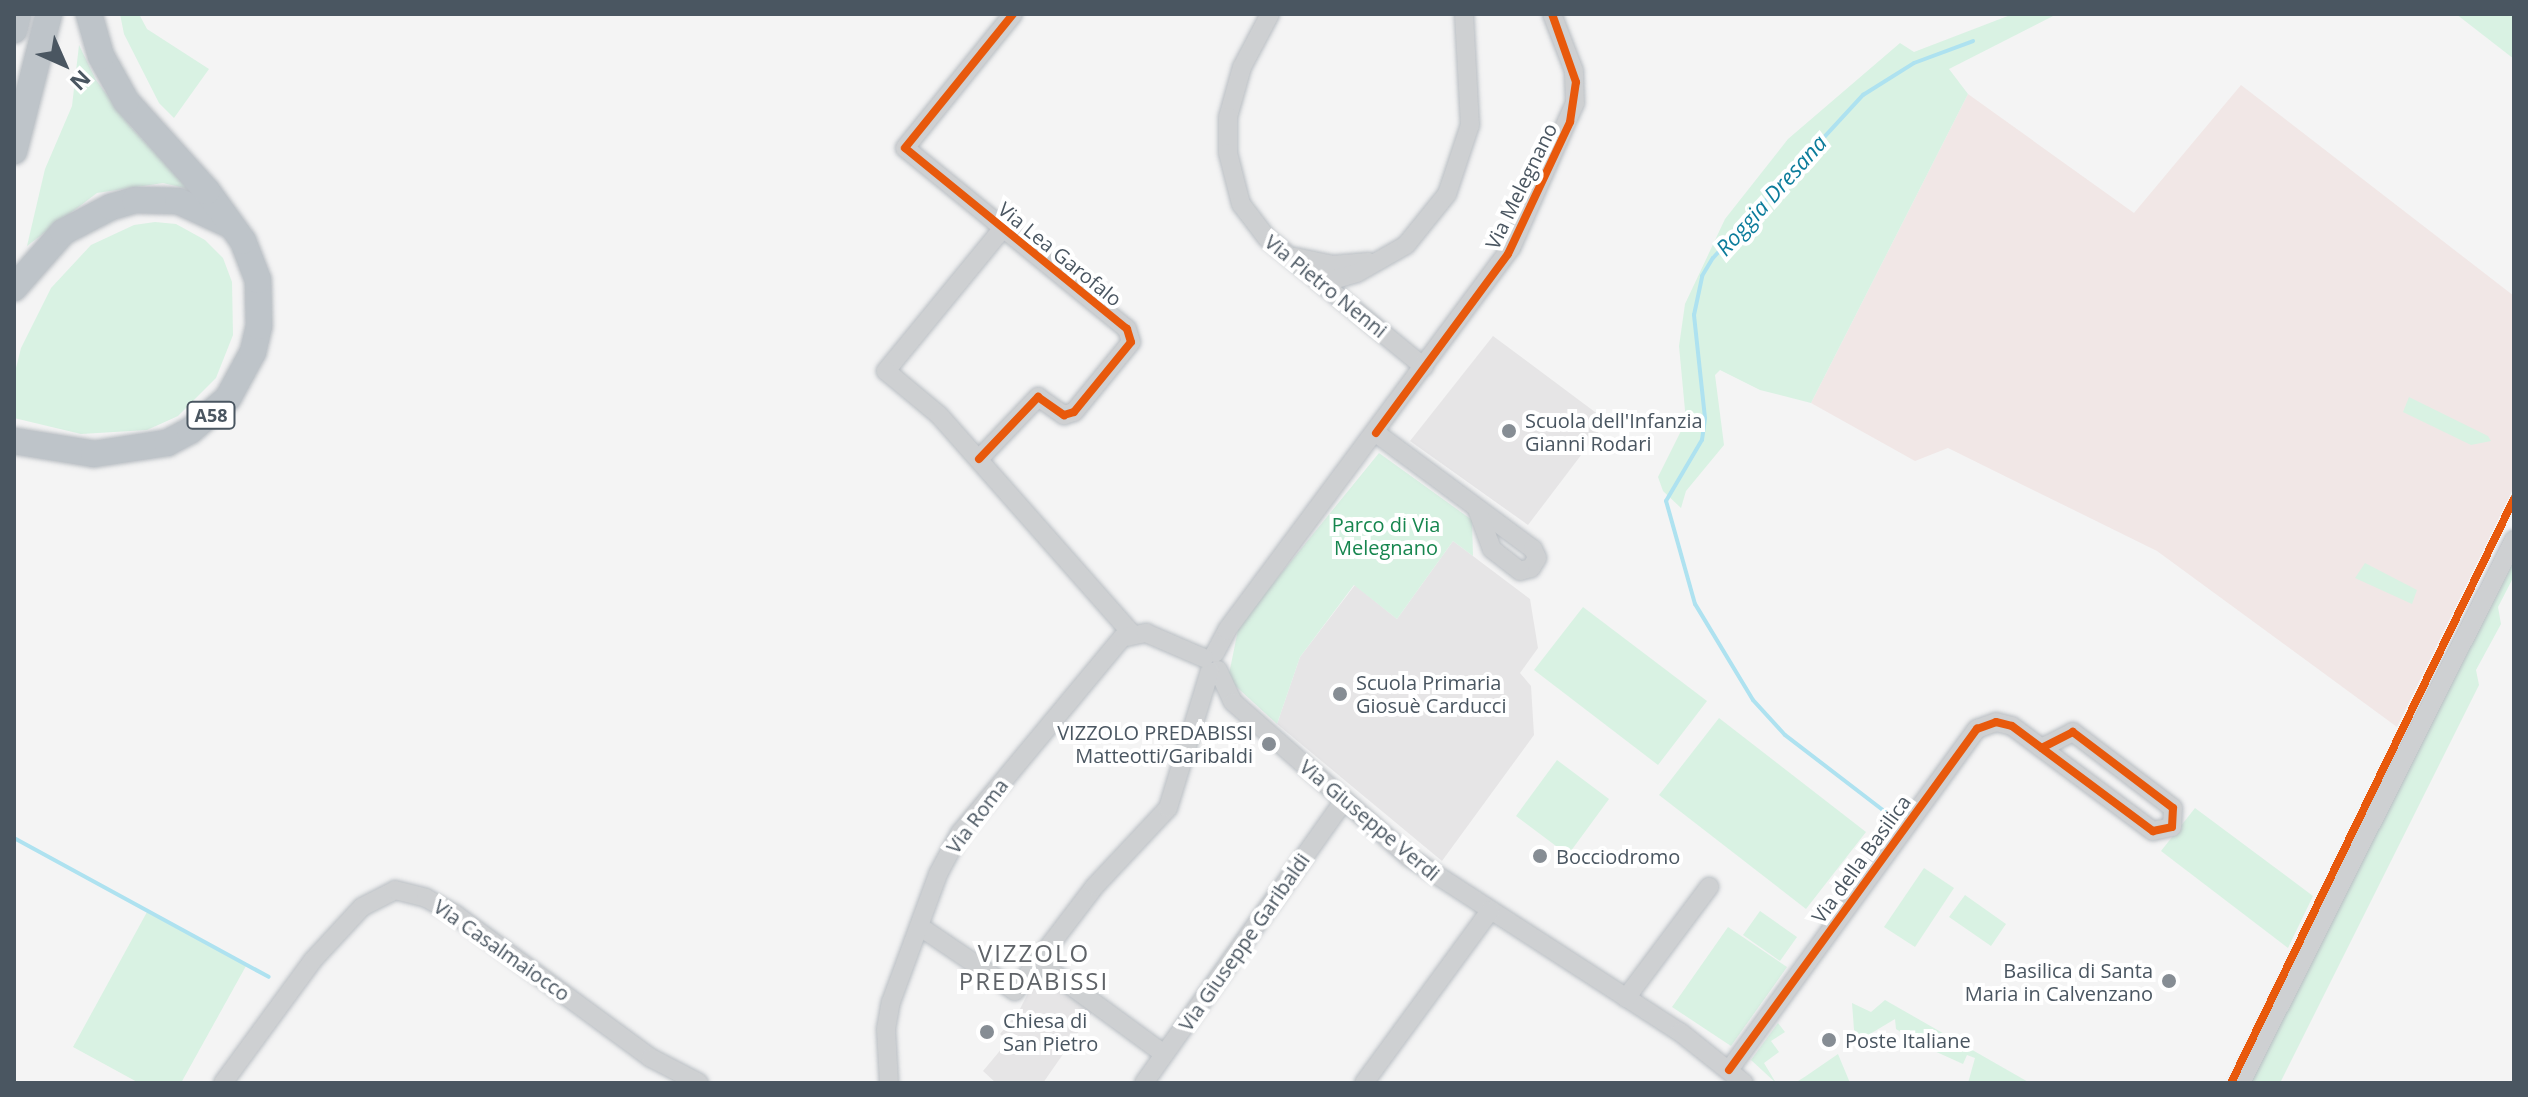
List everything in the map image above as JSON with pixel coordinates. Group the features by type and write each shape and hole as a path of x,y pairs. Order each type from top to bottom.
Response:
{"highway":[{"path":"14,30 18,14"},
{"path":"14,151 49,14"},
{"name":"A58","path":"14,441 66,452 123,454 167,443 211,415 241,377 259,326 258,280 234,227 126,101 101,56 89,14"},
{"path":"14,288 63,232 111,207 135,200 178,201 234,227"}],"street":[{"name":"Via Lea Garofalo","path":"979,459 1038,397 1064,415 1074,412 1131,342 1127,329 905,148 1013,14"},
{"name":"Via Pietro Nenni","path":"1270,14 1236,83 1228,153 1235,190 1249,218 1286,253 1424,367"},
{"path":"1322,283 1375,263 1427,223 1462,159 1471,104 1464,14"},
{"name":"Via Melegnano","path":"919,926 1015,991 1095,886 1168,808 1212,663 1227,630 1508,254 1570,122 1575,76 1552,14"},
{"path":"1003,228 886,371 939,415 1131,633 1150,634 1212,663"},
{"path":"1286,253 1344,265 1375,263"},
{"path":"1365,317 1355,293 1375,263"},
{"path":"1322,283 1344,265"},
{"path":"1376,433 1477,509"},
{"path":"2241,1083 2514,540"},
{"name":"Via Roma","path":"889,1083 888,1016 940,869 960,833 1079,686 1131,633"},
{"name":"Via Giuseppe Verdi","path":"1212,663 1233,702 1415,862 1626,998 1744,1083"},
{"name":"Via della Basilica","path":"1729,1070 1977,729 1996,722 2012,726 2153,831 2172,827 2173,808 2073,732 2042,748"},
{"name":"Via Giuseppe Garibaldi","path":"1144,1083 1344,801"},
{"path":"1626,998 1709,887"},
{"name":"Via Casalmaiocco","path":"223,1083 252,1038 350,920 373,898 395,890 426,898 455,914 651,1058 699,1083"},
{"path":"1364,1083 1490,911"},
{"path":"1037,961 1164,1054"}],"shaded area":[{"path":"2241,85 2514,296 2514,487 2397,727 2157,551 1948,448 1915,461 1811,403 1968,94 2134,213"},
{"name":"Scuola dell'Infanzia Gianni Rodari","path":"1493,336 1607,421 1528,525 1410,441"},
{"path":"1453,541 1530,599 1538,648 1520,673 1531,686 1534,735 1442,861 1277,724 1300,657 1355,585 1397,619"},
{"path":"1039,971 1093,1011 1043,1083 996,1083 983,1071 1008,1041 1000,1034 1019,1011"}],"green space":[{"path":"120,14 139,14 147,29 209,69 174,118 159,103 124,34"},
{"path":"2013,14 2057,14 1949,69 1968,94 1811,403 1760,390 1720,370 1715,375 1724,445 1686,491 1681,508 1663,491 1658,477 1686,421 1679,346 1685,304 1725,219 1788,139 1900,43 1914,52"},
{"path":"2456,14 2514,14 2514,59"},
{"path":"79,45 96,80 130,126 189,189 163,183 97,193 27,246 45,169 72,106"},
{"path":"155,222 176,224 205,240 223,258 232,282 233,335 216,378 178,416 147,430 81,434 14,418 14,376 21,348 51,288 91,245 134,225"},
{"path":"2409,397 2488,436 2491,441 2471,445 2403,412"},
{"name":"Parco di Via Melegnano","path":"1379,453 1472,520 1473,556 1453,541 1397,619 1354,585 1300,657 1277,724 1228,679 1239,625"},
{"path":"2514,561 2514,576 2498,607 2501,624 2476,670 2479,685 2280,1083 2249,1083"},
{"path":"2365,563 2417,590 2412,604 2355,578"},
{"path":"1583,607 1707,701 1658,765 1534,670"},
{"path":"1719,718 1866,832 1806,909 1659,795"},
{"path":"1557,760 1609,799 1568,855 1516,816"},
{"path":"2195,808 2313,896 2288,948 2161,851"},
{"path":"1924,868 1954,888 1915,947 1884,927"},
{"path":"1965,895 2006,924 1991,946 1949,917"},
{"path":"1760,911 1797,937 1780,961 1743,935"},
{"path":"147,912 246,966 181,1083 139,1083 73,1047"},
{"path":"1728,927 1787,967 1731,1046 1672,1007"},
{"path":"1885,1000 2030,1083 1968,1083 1975,1058 1967,1055 1963,1064 1921,1045 1896,1029 1895,1019 1855,1043 1852,1003 1871,1012"},
{"path":"1778,1023 1785,1032 1771,1041 1779,1052 1764,1063 1776,1083 1751,1060"},
{"path":"1838,1054 1850,1083 1795,1083 1806,1076"}],"waterway":[{"name":"Roggia Dresana","path":"1888,814 1785,735 1753,700 1695,604 1666,501 1702,440 1705,418 1694,315 1702,276 1713,258 1863,95 1914,63 1973,41"},
{"path":"14,838 269,977"}],"cycle path":[{"path":"979,459 1038,397 1064,415 1074,412 1131,342 1127,329 905,148 1013,14"},
{"path":"1376,433 1508,254 1570,122 1576,82 1552,14"},
{"path":"2231,1083 2514,499"},
{"path":"1729,1070 1977,729 1996,722 2012,726 2153,831 2172,827 2173,808 2073,732 2042,748"}],"place":[{"name":"Scuola dell'Infanzia Gianni Rodari","path":"1509,431"},
{"name":"Scuola Primaria Giosuè Carducci","path":"1340,694"},
{"name":"VIZZOLO PREDABISSI Matteotti/Garibaldi","path":"1269,744"},
{"name":"Bocciodromo","path":"1540,856"},
{"name":"Basilica di Santa Maria in Calvenzano","path":"2169,981"},
{"name":"Chiesa di San Pietro","path":"987,1032"},
{"name":"Poste Italiane","path":"1829,1040"}],"district":[{"name":"VIZZOLO PREDABISSI","path":"1034,967"}]}
